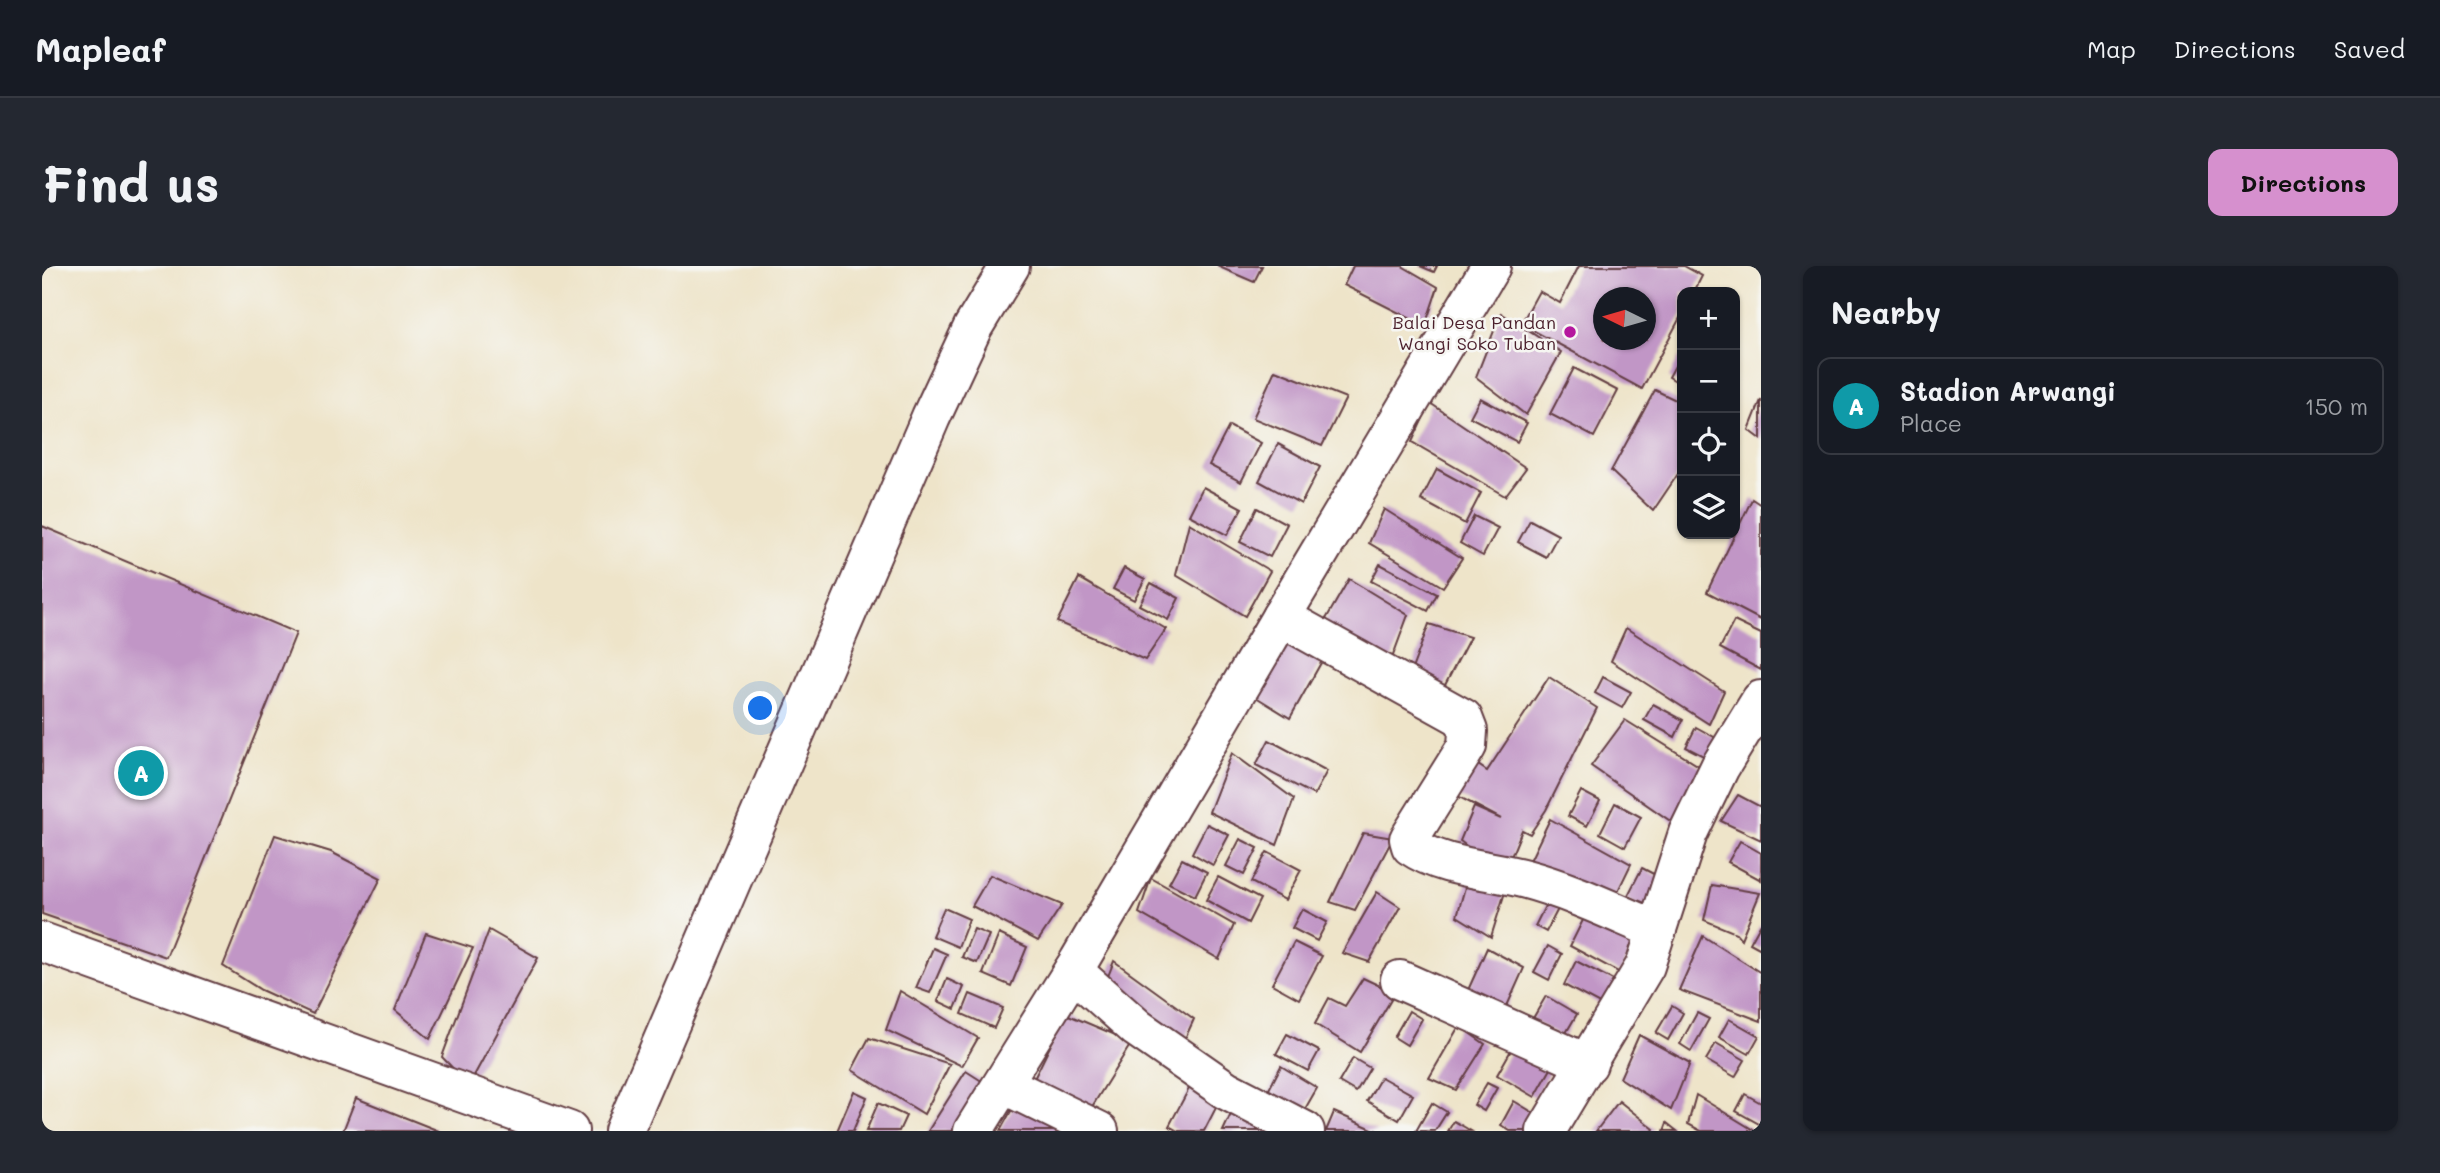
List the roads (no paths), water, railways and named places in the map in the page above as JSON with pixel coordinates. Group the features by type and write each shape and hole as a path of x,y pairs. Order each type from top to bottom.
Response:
{"street":[{"path":"624,1131 931,417 973,327 1010,266"},
{"path":"974,1131 1073,971 1491,266"},
{"path":"1281,617 1463,718 1466,723 1466,746 1409,839 1411,846 1449,862 1560,889 1657,930"},
{"path":"1546,1131 1645,966 1688,833 1720,767 1761,700"},
{"path":"42,942 569,1131"},
{"path":"1073,971 1137,1028 1226,1090 1306,1131"},
{"path":"1400,980 1588,1064"},
{"path":"1003,1084 1099,1131"}],"place":[{"name":"Balai Desa Pandan Wangi Soko Tuban","path":"1570,332"},
{"name":"Stadion Arwangi","path":"141,773"}]}
